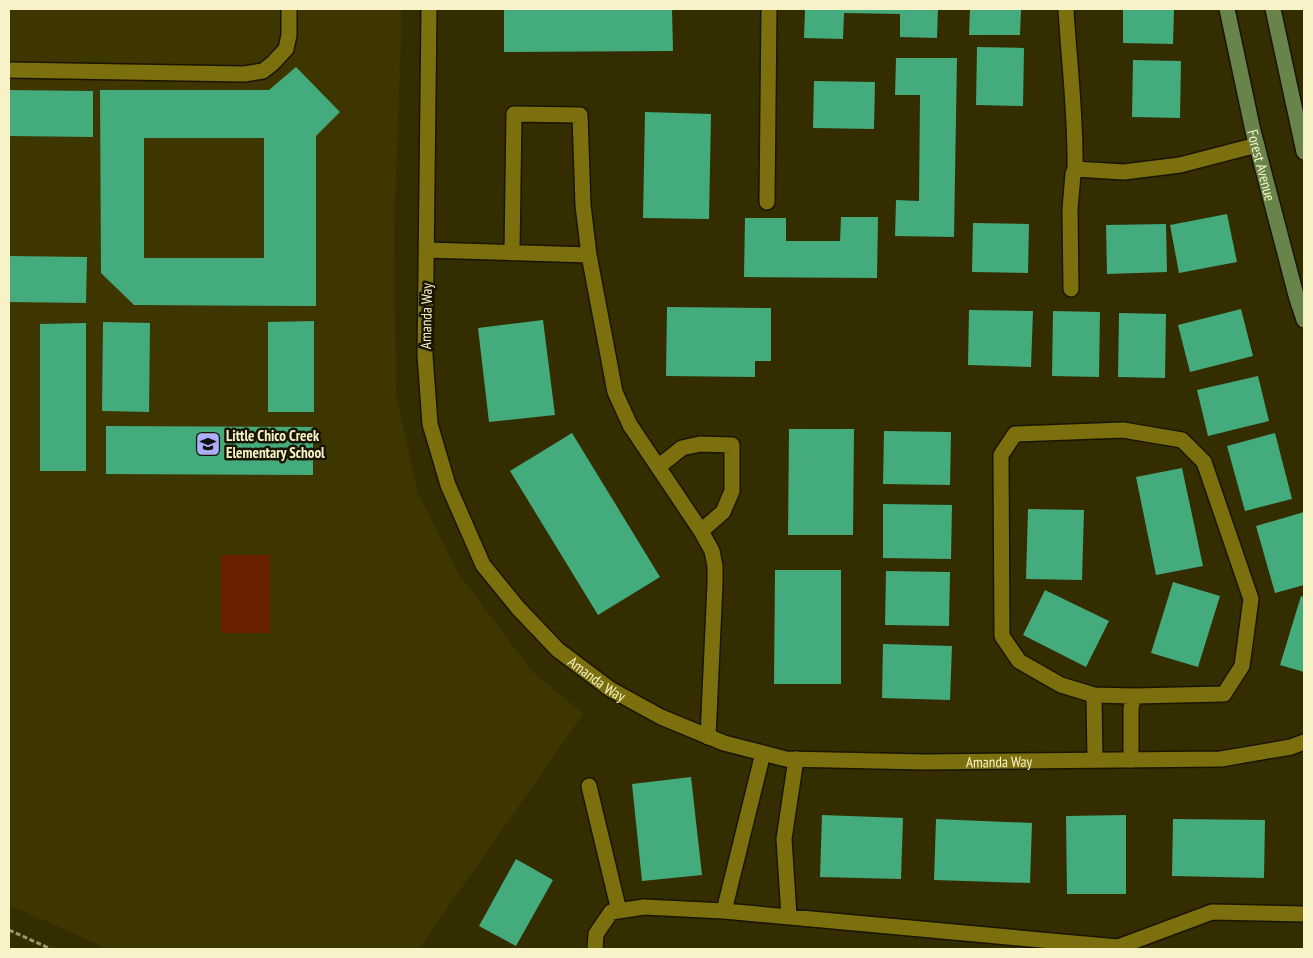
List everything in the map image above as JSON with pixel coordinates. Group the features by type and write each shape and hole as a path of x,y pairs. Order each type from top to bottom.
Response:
{"street":[{"path":"9,70 244,74 263,71 286,49 289,34 289,9"},
{"name":"Amanda Way","path":"429,9 425,355 430,424 448,485 483,565 518,608 558,650 610,689 661,717 724,743 786,759 924,762 1221,759 1291,747 1304,742"},
{"path":"767,202 769,9"},
{"path":"1066,9 1075,133 1075,169 1070,209 1071,289"},
{"name":"Forest Avenue","path":"1227,9 1257,145 1304,320"},
{"path":"1273,9 1304,152"},
{"path":"512,253 514,114 580,115 583,206 589,254 615,392 630,425 701,531 712,551 715,566 708,737"},
{"path":"1075,169 1124,172 1180,165 1257,145"},
{"path":"427,250 589,254"},
{"path":"1123,430 1182,440 1204,462 1251,598 1242,666 1224,694 1134,696 1094,694 1061,685 1019,662 1002,636 1001,455 1015,434 1123,430"},
{"path":"658,467 682,448 700,444 732,445 732,491 723,512 701,531"},
{"path":"1094,694 1094,760"},
{"path":"1131,760 1131,708 1134,696"},
{"path":"724,911 763,753"},
{"path":"789,916 784,839 796,759"},
{"path":"589,786 619,911"},
{"path":"595,949 596,934 611,912 644,907 789,916 1117,948 1212,912 1304,914"}],"path":[{"path":"9,930 51,949"}],"shaded area":[{"name":"Little Chico Creek Elementary School","path":"9,9 402,9 394,230 396,395 418,494 456,570 512,645 532,671 583,714 419,949 107,949 9,905"},
{"path":"221,555 270,555 270,633 221,633"}],"building":[{"path":"504,9 672,9 673,51 504,52"},
{"path":"805,9 938,9 937,38 900,37 900,14 844,13 843,39 804,38"},
{"path":"970,9 1021,9 1020,35 969,35"},
{"path":"1123,9 1174,9 1173,44 1123,43"},
{"path":"977,47 1024,48 1023,106 976,105"},
{"path":"896,58 957,58 954,237 895,236 896,200 919,201 920,95 895,95"},
{"path":"1133,60 1181,61 1180,118 1132,117"},
{"path":"296,67 340,112 316,136 316,306 134,305 101,273 100,90 269,90","holes":["144,138 264,138 264,258 144,258"]},
{"path":"814,81 875,82 874,129 813,128"},
{"path":"9,90 93,91 93,137 9,136"},
{"path":"645,112 711,114 709,219 643,218"},
{"path":"1227,214 1237,262 1179,273 1170,225"},
{"path":"841,217 878,217 877,278 744,277 745,218 786,218 786,241 840,241"},
{"path":"973,223 1029,224 1028,273 972,272"},
{"path":"1166,224 1167,272 1107,274 1106,225"},
{"path":"9,256 87,257 86,303 9,302"},
{"path":"667,307 771,308 771,361 755,361 755,377 666,376"},
{"path":"1241,309 1253,356 1190,372 1178,325"},
{"path":"969,310 1033,311 1031,367 968,365"},
{"path":"1053,311 1100,312 1099,377 1052,376"},
{"path":"1119,313 1166,314 1165,378 1118,377"},
{"path":"543,320 555,415 489,422 478,328"},
{"path":"314,321 314,412 268,412 268,322"},
{"path":"103,322 150,323 149,412 102,411"},
{"path":"86,323 86,471 40,471 40,324"},
{"path":"1258,376 1269,421 1208,436 1197,390"},
{"path":"106,426 313,427 313,475 106,474"},
{"path":"789,429 854,429 853,535 788,535"},
{"path":"884,431 951,432 950,485 883,484"},
{"path":"572,433 660,577 598,615 510,471"},
{"path":"1275,433 1292,499 1245,511 1227,446"},
{"path":"1182,468 1203,566 1156,575 1136,477"},
{"path":"883,504 952,505 951,559 883,558"},
{"path":"1028,509 1084,510 1082,580 1026,579"},
{"path":"1304,512 1304,585 1275,593 1256,526"},
{"path":"775,570 841,570 841,684 774,684"},
{"path":"886,571 950,572 949,626 885,625"},
{"path":"1173,582 1220,596 1198,667 1151,653"},
{"path":"1045,590 1109,621 1086,667 1023,635"},
{"path":"1301,596 1304,597 1304,672 1280,665"},
{"path":"883,644 952,646 950,700 882,698"},
{"path":"691,777 702,875 642,881 632,784"},
{"path":"822,815 903,818 901,879 820,877"},
{"path":"1126,815 1126,894 1067,894 1066,816"},
{"path":"936,819 1032,823 1030,883 934,880"},
{"path":"1173,819 1265,820 1264,878 1172,876"},
{"path":"516,859 553,880 516,946 479,926"}],"place":[{"name":"Little Chico Creek Elementary School","path":"208,444"}]}
